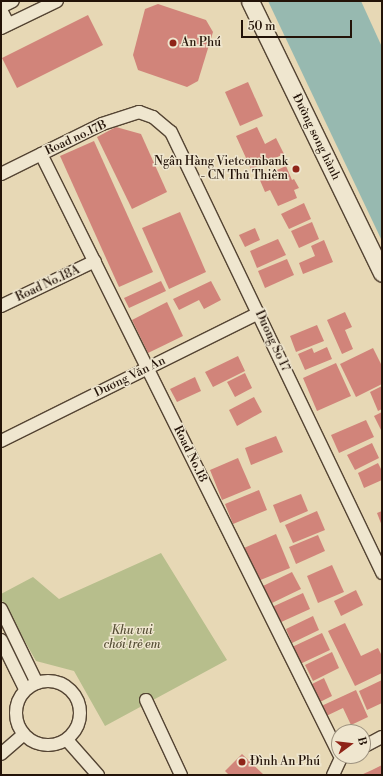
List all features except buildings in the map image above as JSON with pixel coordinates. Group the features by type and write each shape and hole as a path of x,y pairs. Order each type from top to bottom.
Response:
{"main road":[{"name":"Đường song hành","path":"250,1 382,273"}],"street":[{"path":"1,7 13,1"},
{"path":"1,10 4,26 57,1"},
{"name":"Duong So 17","path":"41,154 102,124 139,112 153,117 171,132 259,313 382,573"},
{"name":"Road no.17B","path":"1,174 41,154"},
{"name":"Road No.18","path":"41,154 331,736"},
{"name":"Road No.18A","path":"1,306 95,261"},
{"name":"Dương Văn An","path":"1,441 259,313"},
{"path":"1,609 37,683"},
{"path":"1,640 25,689"},
{"path":"51,681 67,688 78,703 80,719 74,733 60,744 46,746 32,742 23,734 17,725 15,714 20,697 25,689 37,683 51,681"},
{"path":"146,700 181,775"},
{"path":"1,754 23,734"},
{"path":"371,743 382,737"},
{"path":"67,740 98,775"},
{"path":"333,775 338,764"}],"green space":[{"name":"Khu vui chơi trẻ em","path":"161,553 227,660 105,726 74,671 36,661 1,599 1,594 33,577 59,599"}],"water":[{"path":"268,1 361,1 382,47 382,241"}],"place":[{"name":"An Phú","path":"173,43"},
{"name":"Ngân Hàng Vietcombank - CN Thủ Thiêm","path":"296,169"},
{"name":"Đình An Phú","path":"242,762"}]}
